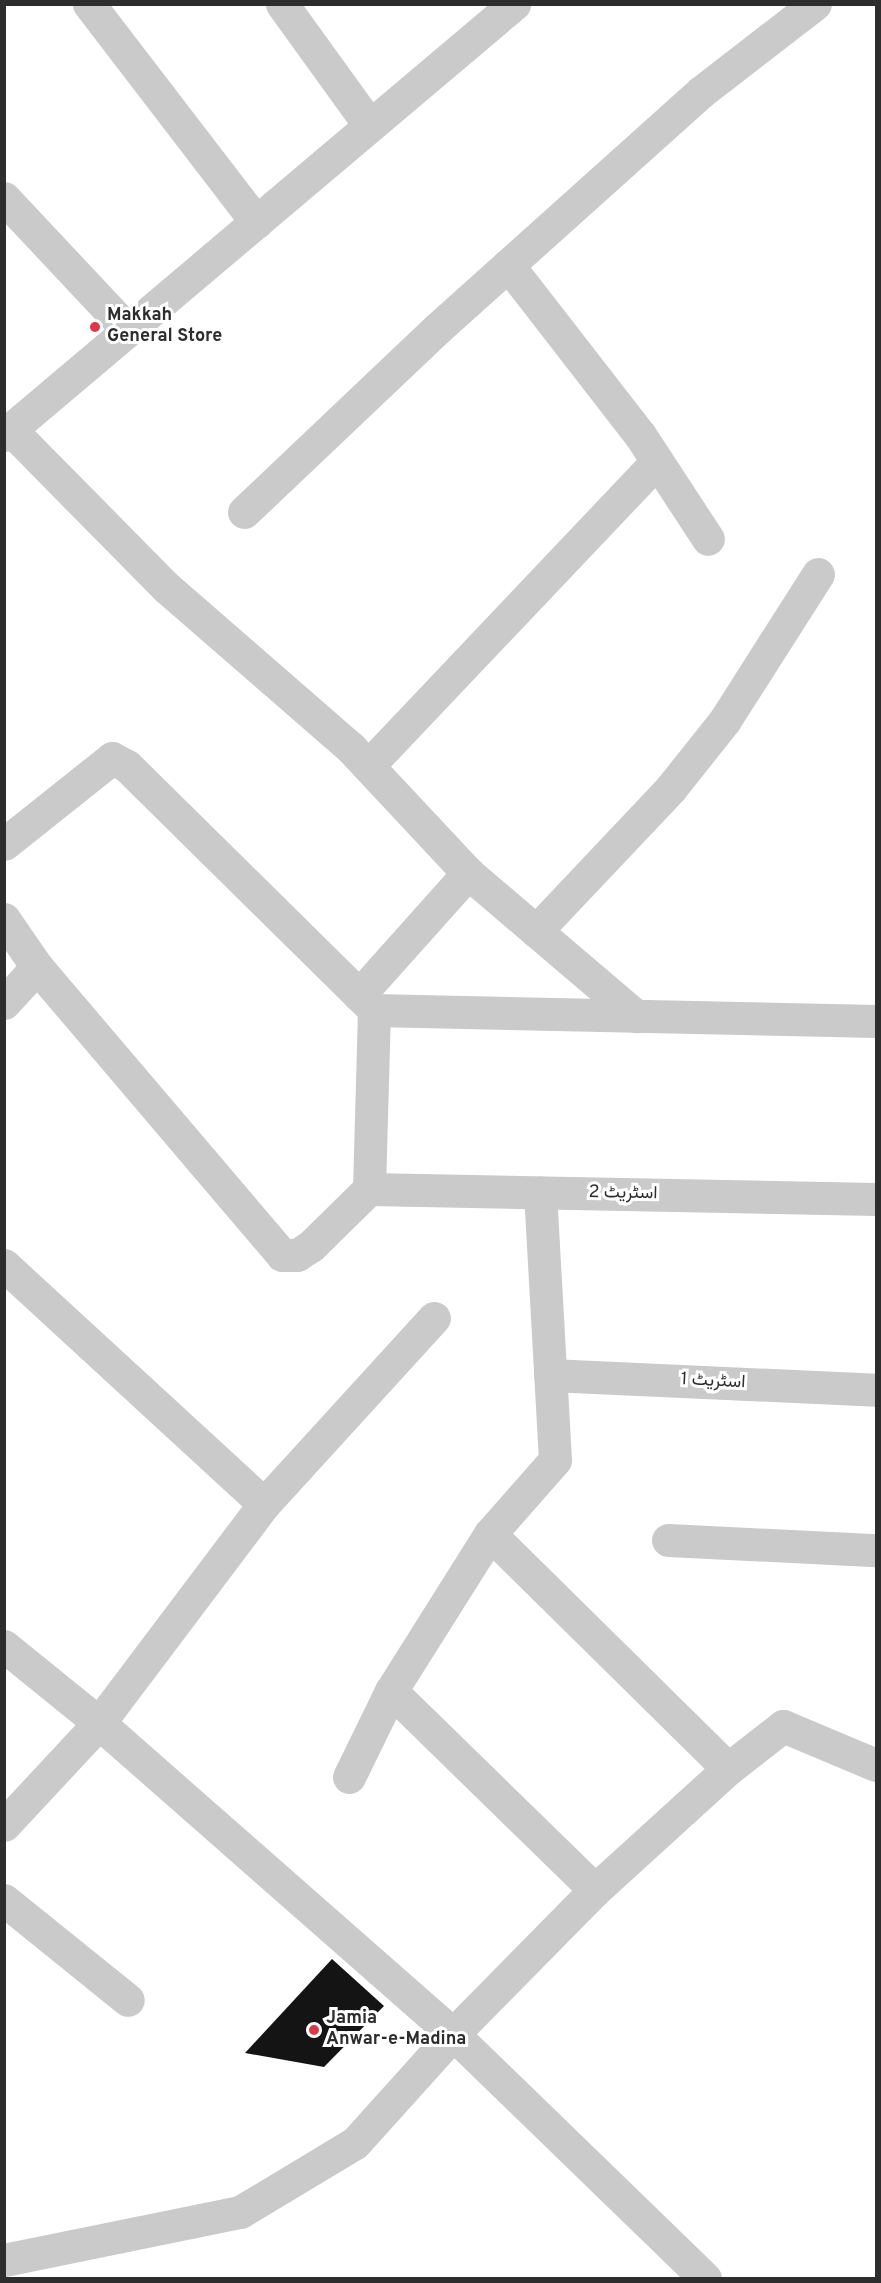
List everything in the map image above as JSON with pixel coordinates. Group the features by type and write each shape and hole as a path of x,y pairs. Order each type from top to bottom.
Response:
{"street":[{"path":"89,4 256,222"},
{"path":"282,4 370,126"},
{"path":"514,4 7,432 167,588 351,748 468,873 636,1016"},
{"path":"244,512 508,265 700,92 815,4"},
{"path":"4,198 128,330"},
{"path":"508,265 657,461 708,539"},
{"path":"368,766 657,461"},
{"path":"536,931 671,788 718,729 818,574"},
{"path":"4,844 111,758 127,766 366,1003 636,1016 876,1021"},
{"path":"4,919 37,967 282,1255 297,1255 311,1246 369,1189 366,1003 468,873"},
{"path":"4,1003 37,967"},
{"name":"اسٹریٹ 2","path":"369,1189 876,1198"},
{"path":"349,1777 391,1691 490,1534 555,1460 540,1192"},
{"path":"4,1265 264,1504"},
{"path":"4,1825 99,1723 264,1504 434,1318"},
{"name":"اسٹریٹ 1","path":"550,1375 876,1390"},
{"path":"490,1534 728,1769"},
{"path":"668,1540 876,1550"},
{"path":"4,1646 99,1723 453,2034 705,2278"},
{"path":"391,1691 595,1890"},
{"path":"4,2260 240,2212 354,2143 453,2034 595,1890 728,1769 783,1726 876,1765"},
{"path":"4,1900 128,2000"}],"building":[{"name":"Jamia Anwar-e-Madina","path":"332,1959 384,2006 324,2067 245,2053"}],"place":[{"name":"Makkah General Store","path":"95,327"},
{"name":"Jamia Anwar-e-Madina","path":"314,2030"}]}
